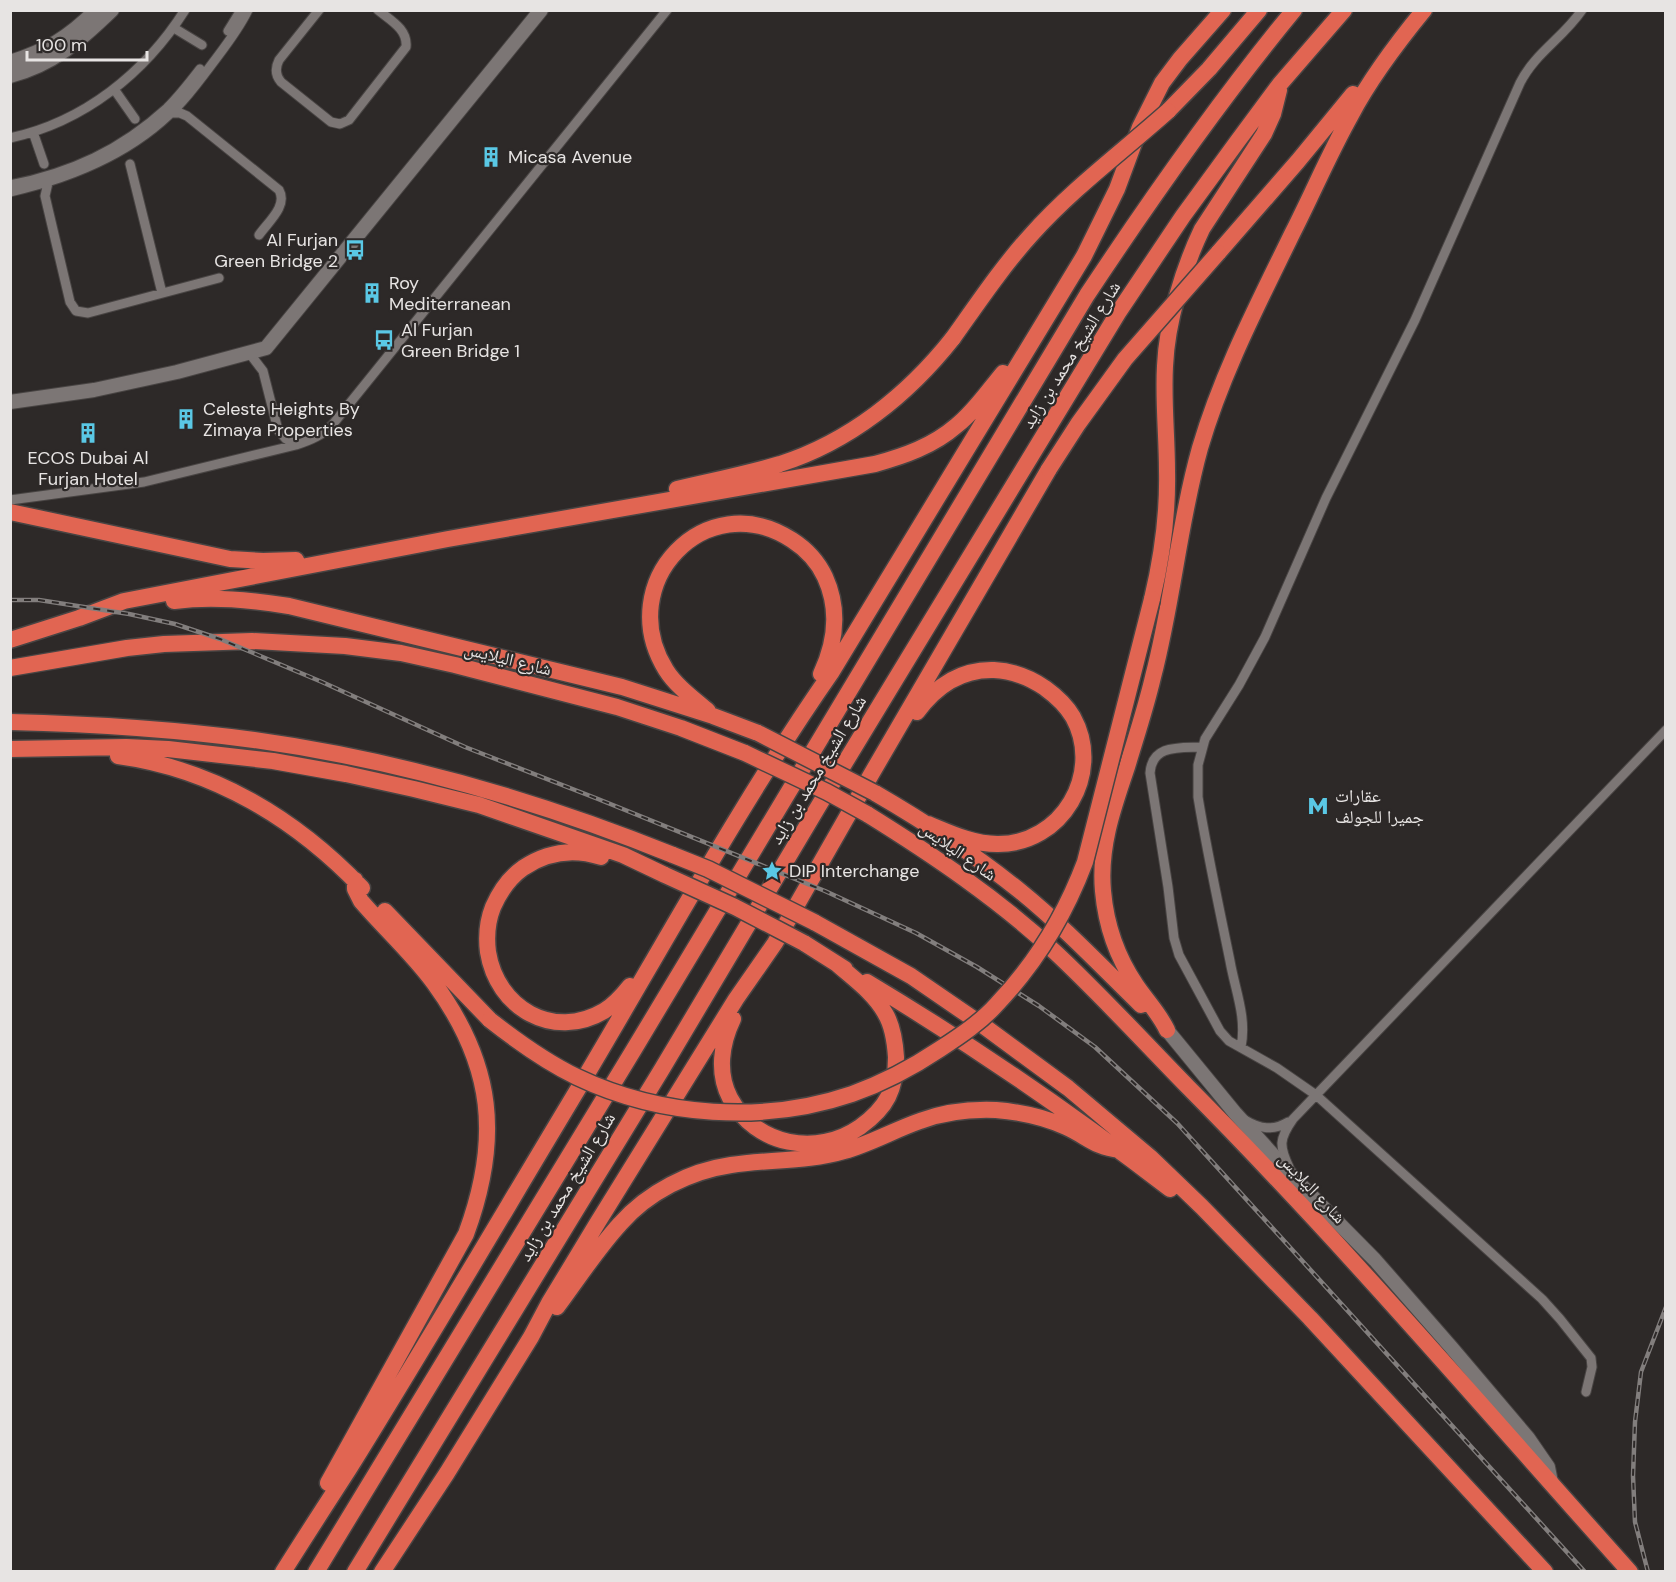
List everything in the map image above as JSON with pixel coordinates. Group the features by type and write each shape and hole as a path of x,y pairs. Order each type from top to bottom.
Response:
{"highway":[{"path":"286,1567 349,1468 513,1197 667,934 792,730 831,673 1084,256 1102,223 1140,127 1162,83 1223,10"},
{"path":"609,511 640,498 781,463 857,428 900,394 939,356 1031,234 1084,182 1168,111 1259,10"},
{"name":"شارع الشيخ محمد بن زايد","path":"316,1572 1088,295 1161,184 1256,56 1294,10"},
{"name":"شارع الشيخ محمد بن زايد","path":"355,1572 662,1069 1118,313 1184,216 1280,84 1344,10"},
{"path":"382,1572 434,1494 531,1337 604,1212 736,999 775,943 1049,470 1088,410 1125,359 1258,208 1424,10"},
{"path":"1167,1030 1127,970 1111,932 1102,876 1104,849 1114,801 1139,729 1153,678 1168,611 1192,479 1217,397 1238,345 1335,145 1363,93 1389,54"},
{"path":"45,748 154,762 223,786 266,808 310,841 355,880 490,1020 534,1053 578,1078 604,1089 679,1108 707,1111 766,1111 797,1107 852,1094 927,1058 965,1032 996,1005 1014,985 1048,939 1075,888 1085,862 1152,599 1163,538 1167,472 1165,365 1173,314 1184,275 1202,229 1268,127 1280,84"},
{"path":"10,640 124,601 875,464 918,450 957,426 979,403 1048,316"},
{"path":"10,512 230,559 262,561 309,559 330,562"},
{"path":"713,716 667,672 656,652 650,631 649,608 654,586 662,569 693,537 711,528 729,524 766,527 799,544 812,557 823,572 834,605 834,631 828,660 792,730"},
{"path":"79,618 206,598 262,601 586,678 713,716 758,733 875,793 928,824 1019,890 1167,1030"},
{"name":"شارع اليلايس","path":"10,668 164,644 252,641 345,646 401,653 617,707 681,728 746,753 867,814 952,868 1054,952 1237,1136 1403,1316 1630,1572"},
{"path":"872,773 894,748 927,698 946,683 969,673 993,670 1018,674 1033,680 1064,703 1080,732 1083,765 1074,798 1053,825 1035,836 1018,842 999,844 967,839 928,824"},
{"path":"10,722 170,730 255,740 340,755 425,774 526,802 673,855 814,922 911,976 1013,1046 1098,1112 1150,1157 1310,1318 1545,1572"},
{"path":"10,749 168,748 273,761 425,791 479,806 623,855 735,907 804,943 938,1025 1056,1104 1174,1192 1202,1207"},
{"path":"648,866 629,867 596,856 571,852 548,855 533,861 504,885 497,898 487,927 489,960 501,987 522,1010 555,1023 572,1022 597,1015 618,1000 667,934"},
{"path":"286,1567 304,1525 466,1234 479,1196 486,1151 485,1099 474,1052 461,1025 433,982 361,901 355,889 355,880"},
{"path":"762,961 753,986 724,1042 722,1068 724,1081 735,1106 753,1126 775,1139 800,1144 831,1141 849,1135 865,1124 881,1109 889,1096 896,1068 894,1040 885,1012 874,997 837,964"},
{"path":"531,1337 550,1316 628,1215 653,1196 690,1176 730,1165 836,1154 937,1115 975,1110 1014,1112 1032,1116 1069,1128 1101,1147 1120,1150"}],"street":[{"path":"10,62 43,50 62,39 96,10"},
{"path":"10,76 61,54 76,44 112,10"},
{"path":"10,138 33,132 68,117 114,89 152,56 185,10"},
{"path":"10,184 39,179 70,169 100,155 143,128 178,96 219,44 241,10"},
{"path":"10,192 72,175 118,152 147,133 183,101 235,32 248,10"},
{"path":"319,10 279,60 276,74 281,82 331,122 340,123 349,120 406,47 407,40 404,32 378,10"},
{"path":"10,402 94,390 250,354 266,348 541,10"},
{"path":"10,500 144,482 296,445 318,437 333,424 667,10"},
{"path":"1240,1047 1244,1029 1242,1014 1198,797 1197,774 1202,747 1265,637 1326,498 1414,320 1520,83 1536,59 1569,29 1582,10"},
{"path":"174,28 202,45"},
{"path":"114,89 135,119"},
{"path":"183,101 187,116"},
{"path":"172,112 187,116 281,192 281,206 259,235"},
{"path":"33,132 44,164"},
{"path":"130,164 162,293"},
{"path":"48,183 45,196 70,302 73,308 80,312 88,313 219,278"},
{"path":"35,187 45,196"},
{"path":"266,348 263,370 278,430 296,445"},
{"path":"250,354 263,370"},
{"path":"267,452 274,444 278,430"},
{"path":"1294,1178 1281,1146 1284,1131 1293,1119 1665,730"},
{"path":"1202,747 1173,748 1164,751 1154,760 1150,773 1177,950 1220,1031 1229,1041 1277,1068 1316,1095 1542,1299 1591,1358 1592,1372 1586,1392"},
{"path":"1167,1030 1235,1113 1294,1178 1375,1260 1498,1402 1528,1438 1548,1467 1551,1484"},
{"path":"1235,1113 1253,1125 1268,1128 1278,1127 1293,1119"}],"railway":[{"path":"10,600 39,600 129,614 175,624 220,639 465,747 825,891 916,933 977,967 1039,1006 1095,1047 1177,1123 1585,1572"},
{"path":"1648,1572 1635,1522 1633,1476 1635,1422 1641,1372 1666,1307"}],"place":[{"name":"Micasa Avenue","path":"491,157"},
{"name":"Al Furjan Green Bridge 2","path":"355,250"},
{"name":"Roy Mediterranean","path":"372,293"},
{"name":"Al Furjan Green Bridge 1","path":"384,340"},
{"name":"Celeste Heights By Zimaya Properties","path":"186,419"},
{"name":"ECOS Dubai Al Furjan Hotel","path":"88,433"},
{"name":"عقارات جميرا للجولف","path":"1318,806"},
{"name":"DIP Interchange","path":"772,871"}]}
